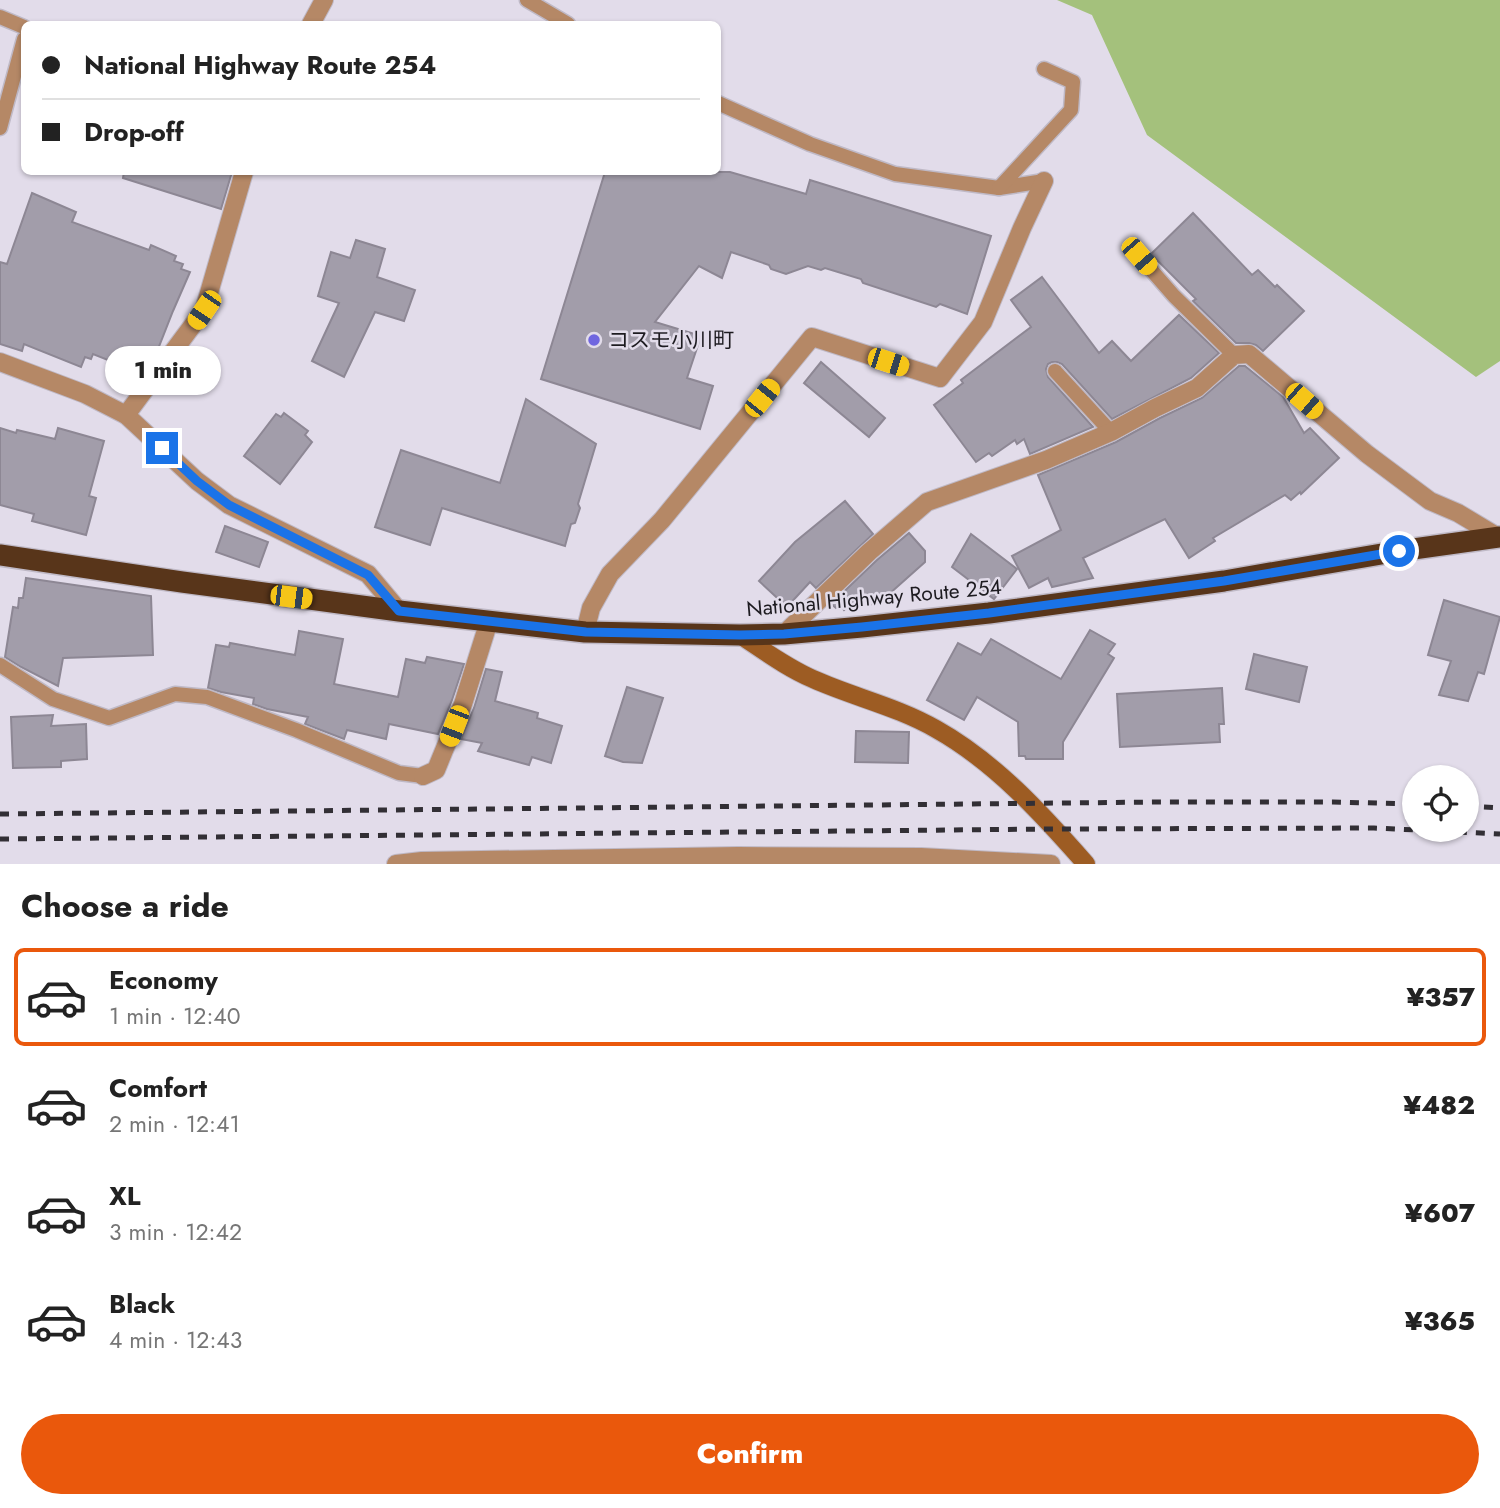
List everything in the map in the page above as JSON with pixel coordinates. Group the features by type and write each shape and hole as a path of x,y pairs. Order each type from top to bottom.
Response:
{"highway":[{"name":"National Highway Route 254","path":"0,555 399,611 586,632 740,635 784,634 989,613 1224,581 1499,537"}],"street":[{"path":"313,21 324,0"},
{"path":"126,415 204,310 243,175"},
{"path":"586,632 591,608 610,573 662,520 812,337 940,378 983,322 1044,181"},
{"path":"784,634 869,552 927,502 1046,460 1111,432 1197,388 1234,355 1248,354 1367,454 1430,501 1458,513 1499,537"},
{"path":"0,362 85,394 126,415 197,481 229,505 368,575 399,611"},
{"path":"423,776 436,770 463,704 489,621"},
{"path":"740,635 812,679 933,727 957,741 988,764 1031,805 1086,864"},
{"path":"396,864 422,861 764,856 921,857 1051,864"}],"lane":[{"path":"527,0 563,21"},
{"path":"0,17 21,26"},
{"path":"0,128 21,50"},
{"path":"999,188 1071,110 1073,82 1044,69"},
{"path":"721,104 810,144 895,174 999,188 1044,181"},
{"path":"1139,256 1174,296 1234,355"},
{"path":"1055,371 1111,432"},
{"path":"0,665 53,699 109,718 175,694 207,697 296,730 398,773 423,776"}],"green space":[{"path":"1057,0 1500,0 1500,361 1476,377 1147,135 1092,15"}],"building":[{"name":"コスモ小川町","path":"721,172 730,172 806,194 810,180 991,236 967,314 940,304 936,307 825,268 821,270 808,266 786,274 731,252 722,278 699,266 655,322 701,336 687,378 713,386 700,429 541,379 604,175 721,175"},
{"path":"124,175 231,175 221,209 123,178"},
{"path":"32,193 76,212 72,222 149,250 151,245 176,256 174,261 183,264 181,269 190,272 156,354 152,352 148,360 143,359 138,372 93,354 91,359 85,357 81,367 24,344 22,351 0,344 0,262 7,264"},
{"path":"1193,213 1252,275 1258,270 1304,311 1263,351 1256,345 1236,343 1151,254"},
{"path":"356,240 385,249 377,277 415,290 404,321 375,312 344,377 312,361 339,303 318,296 331,252 350,258"},
{"path":"1042,277 1099,353 1112,341 1131,361 1179,315 1219,353 1191,378 1112,419 1062,364 1052,362 1046,369 1048,377 1093,427 1030,454 1024,439 1017,444 1015,440 992,456 989,453 976,462 934,405 963,383 961,380 1031,327 1011,300"},
{"path":"821,362 885,418 869,437 804,383"},
{"path":"1239,366 1245,366 1283,397 1304,433 1310,428 1339,458 1301,494 1300,492 1291,500 1285,495 1213,538 1215,541 1189,558 1165,519 1083,558 1093,578 1052,587 1048,578 1029,588 1012,556 1061,530 1038,475 1116,442 1202,398"},
{"path":"526,399 596,444 578,504 580,508 575,523 571,524 565,546 442,508 430,545 375,527 401,450 500,483"},
{"path":"284,413 308,431 305,435 312,442 280,484 244,456 276,414 281,417"},
{"path":"0,428 55,439 58,428 104,441 89,496 96,498 86,535 32,521 34,514 0,505"},
{"path":"845,501 873,534 816,588 810,582 787,607 759,581 795,542"},
{"path":"225,526 268,542 259,567 216,552"},
{"path":"909,533 925,551 925,562 888,595 883,595 869,606 859,596 844,610 840,605 836,608 831,604 877,560"},
{"path":"971,534 1017,569 994,599 952,567"},
{"path":"26,578 151,596 153,655 63,658 58,686 21,667 5,657 13,607 18,608 19,598 23,598"},
{"path":"1444,600 1500,617 1484,674 1478,672 1468,701 1439,695 1451,661 1428,655"},
{"path":"1090,630 1115,644 1108,654 1114,658 1063,742 1063,759 1026,759 1025,756 1019,756 1018,722 977,697 964,720 927,700 958,643 981,655 991,639 1061,679"},
{"path":"299,631 343,639 334,684 398,697 406,659 425,663 427,657 464,664 438,734 389,724 386,739 347,730 344,739 305,724 308,717 267,709 253,704 254,698 208,688 216,645 229,647 230,643 295,655"},
{"path":"1254,654 1307,667 1299,702 1246,689"},
{"path":"486,669 502,672 495,701 538,713 537,718 562,726 551,763 532,757 529,765 478,751 482,743 461,739"},
{"path":"627,687 663,698 642,763 623,762 605,756"},
{"path":"1222,688 1224,724 1219,724 1220,742 1120,747 1117,694"},
{"path":"53,715 51,726 86,724 87,759 61,761 61,767 13,768 11,717"},
{"path":"856,731 909,732 908,763 855,762"}],"railway":[{"path":"0,814 1160,802 1402,804"},
{"path":"1479,807 1500,808"},
{"path":"0,839 1055,829 1374,828 1500,834"}],"place":[{"name":"コスモ小川町","path":"594,340"}],"route":[{"path":"162,448 197,481 229,505 368,575 399,611 586,632 740,635 862,627 989,613 1224,581 1399,551"}]}
